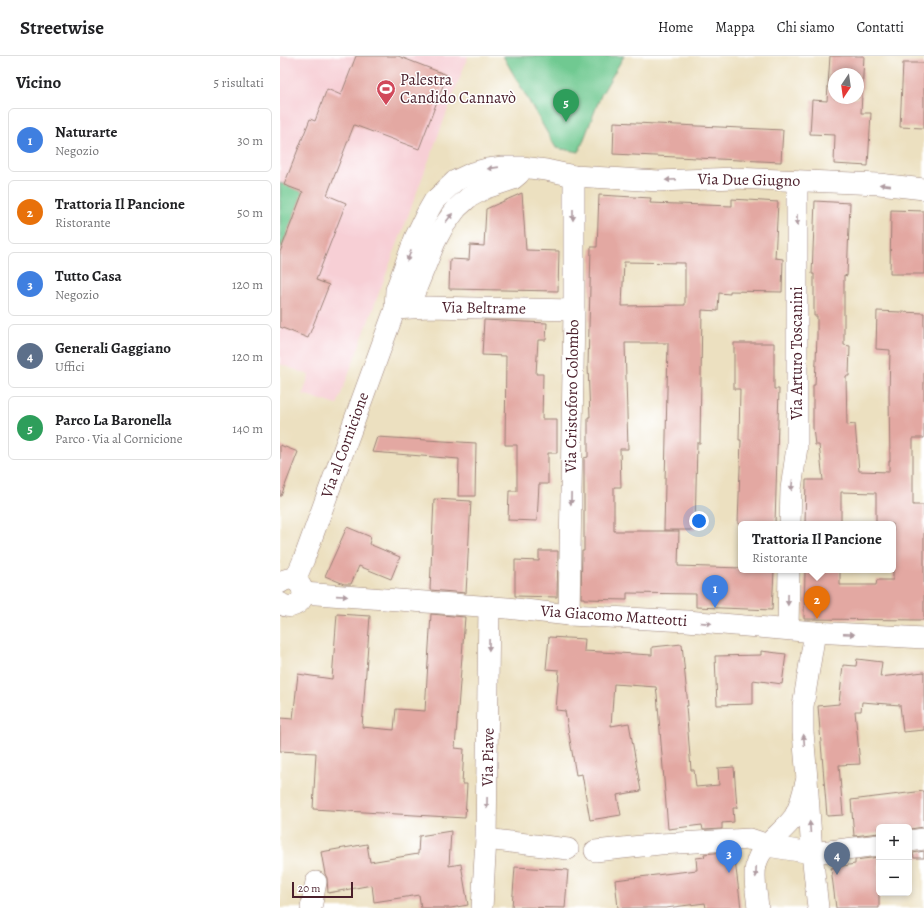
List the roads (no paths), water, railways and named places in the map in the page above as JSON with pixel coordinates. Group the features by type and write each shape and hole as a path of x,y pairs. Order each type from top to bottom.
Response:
{"street":[{"name":"Via al Cornicione","path":"293,586 394,309 396,290 426,214 434,201 455,181 472,173 503,167 522,167 546,170 574,176"},
{"name":"Via Due Giugno","path":"574,176 659,181 735,178 879,184 924,190"},
{"name":"Via Cristoforo Colombo","path":"569,615 574,310 574,176"},
{"name":"Via Arturo Toscanini","path":"790,521 791,489 797,447 798,181"},
{"name":"Via Beltrame","path":"394,309 428,306 574,310"},
{"path":"788,629 789,573"},
{"name":"Via Giacomo Matteotti","path":"293,586 569,615 688,621 815,632 924,638"},
{"path":"282,609 297,604 300,601 293,586"},
{"name":"Via Piave","path":"482,908 486,839 489,606"},
{"path":"815,632 804,706 803,732 812,853 818,908"},
{"path":"758,908 755,878 756,864 761,853 788,825 795,815 800,806 807,779"},
{"path":"486,839 568,849"},
{"path":"595,851 660,844 750,839 767,846 812,853 876,845"},
{"path":"912,841 924,839"},
{"path":"311,908 316,882"}],"place":[{"name":"Palestra Candido Cannavò","path":"386,106"},
{"name":"Parco La Baronella","path":"566,122"},
{"name":"Naturarte","path":"715,608"},
{"name":"Trattoria Il Pancione","path":"817,619"},
{"name":"Tutto Casa","path":"729,873"},
{"name":"Generali Gaggiano","path":"837,875"}]}
